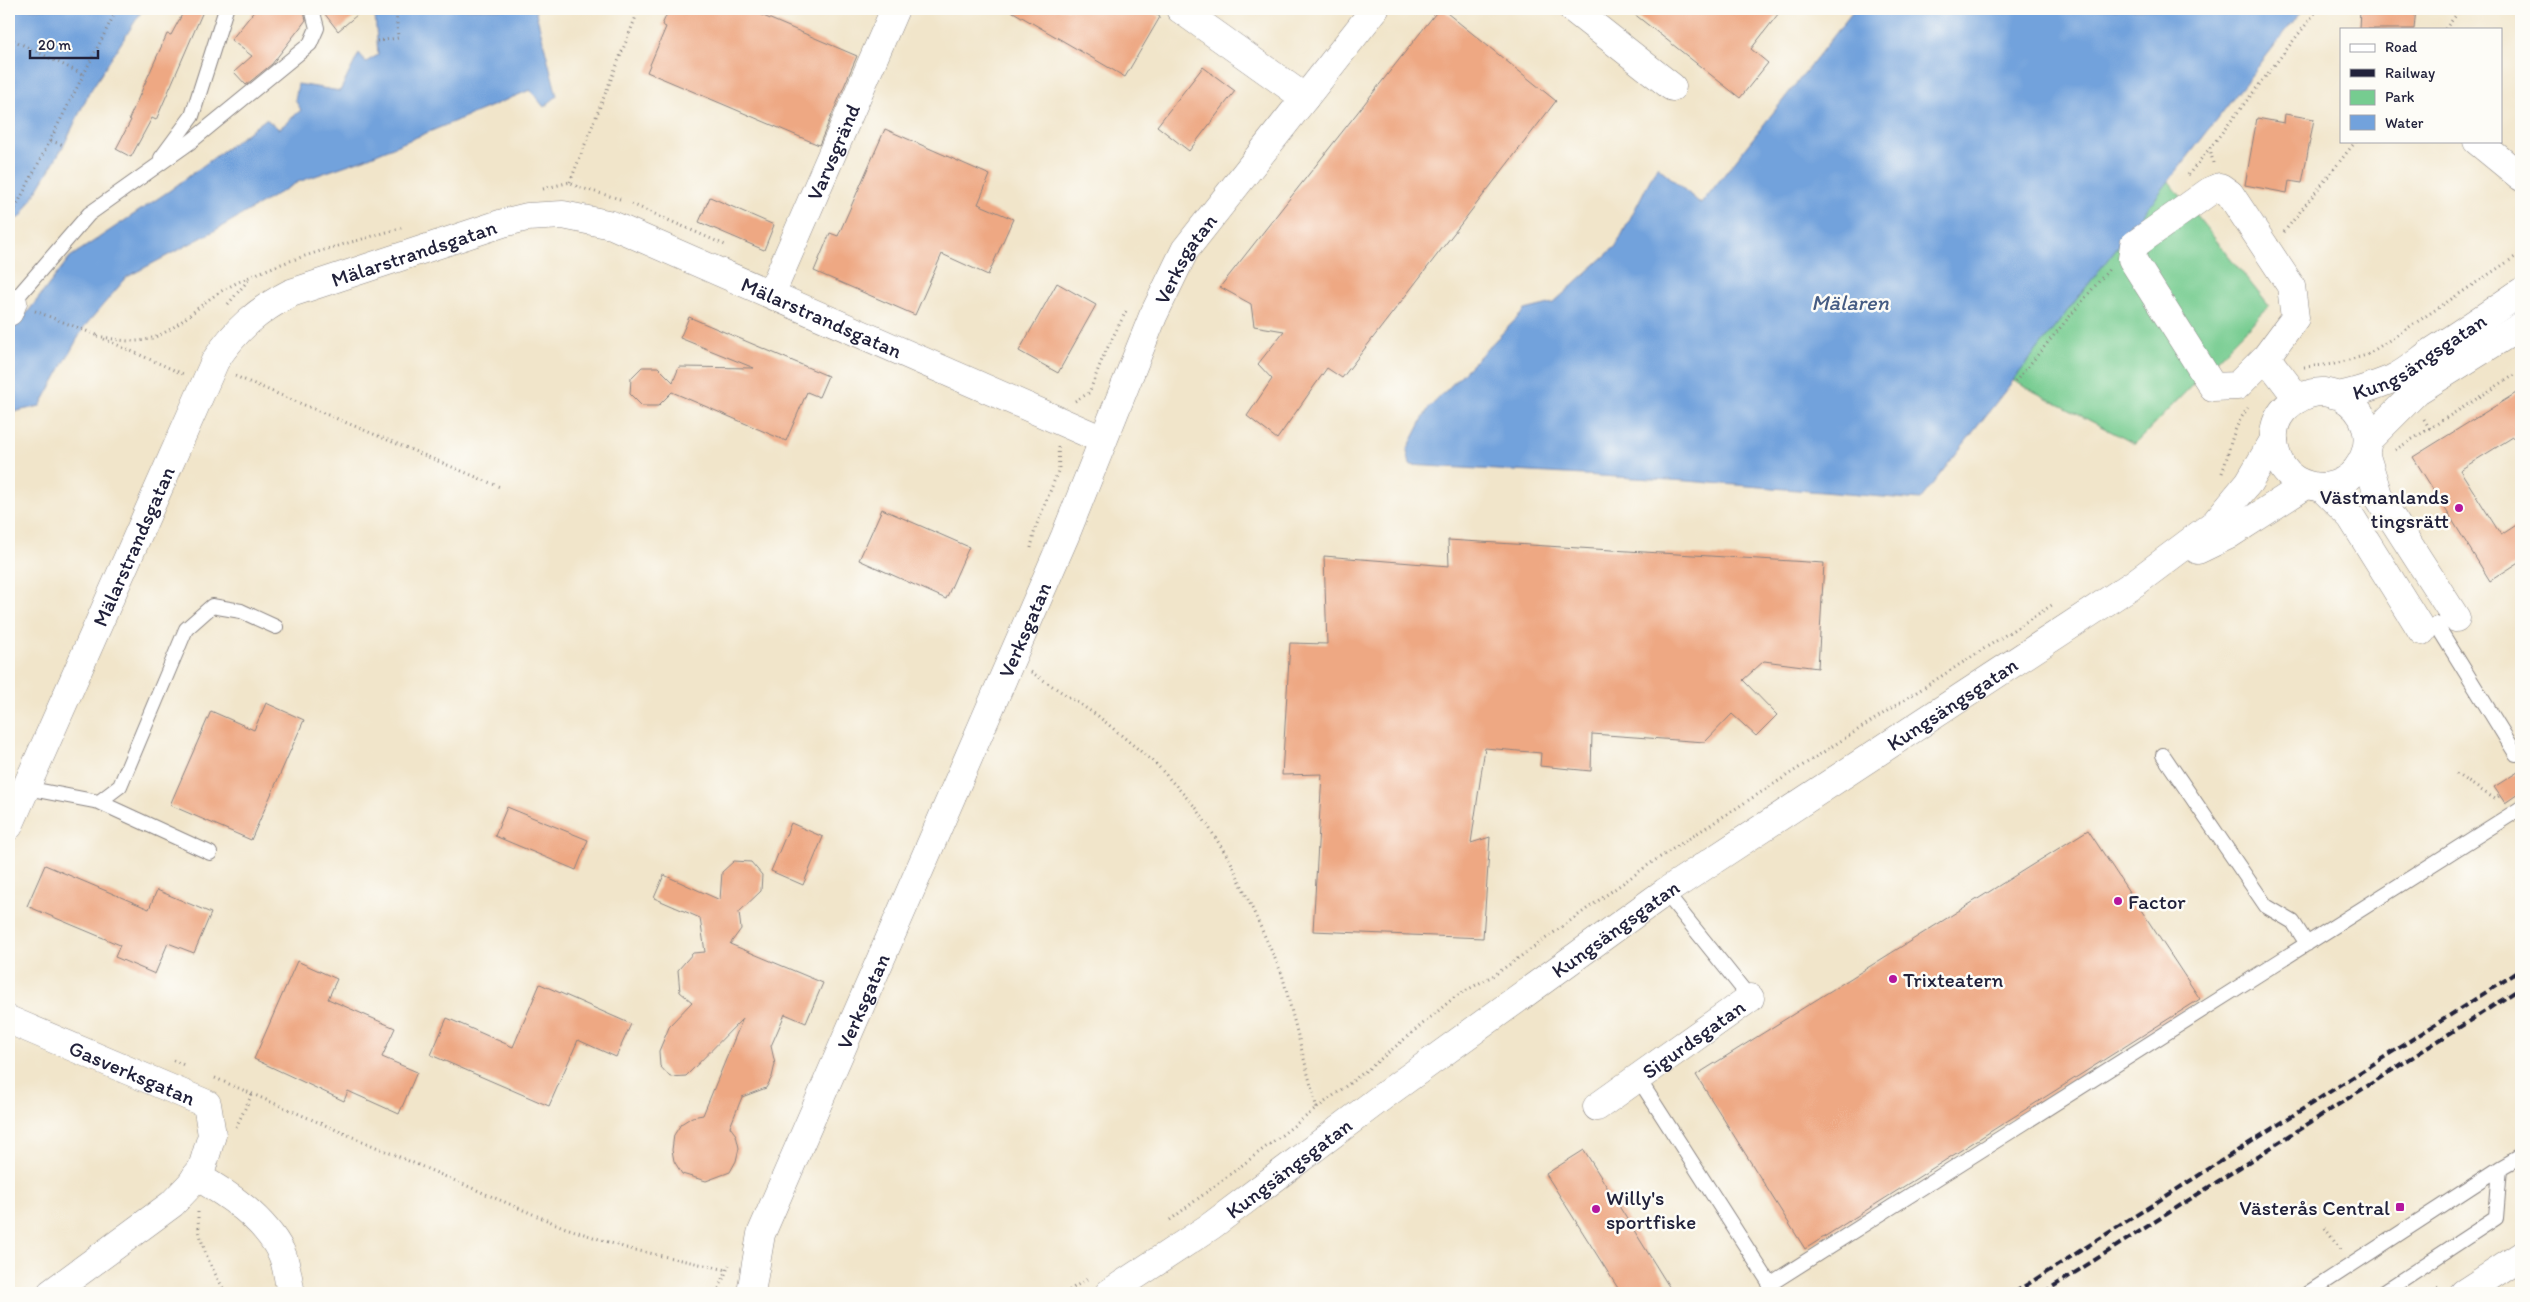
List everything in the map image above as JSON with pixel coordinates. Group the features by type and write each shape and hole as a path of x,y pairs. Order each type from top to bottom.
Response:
{"street":[{"name":"Varvsgränd","path":"771,294 895,9"},
{"path":"1180,9 1304,98"},
{"name":"Verksgatan","path":"751,1293 761,1234 1065,536 1154,316 1185,250 1375,9"},
{"path":"1573,9 1672,87"},
{"path":"2478,142 2521,177"},
{"path":"2220,187 2230,194 2291,286 2295,318 2274,367 2237,386 2212,387 2132,259 2134,245 2210,190 2220,187"},
{"name":"Mälarstrandsgatan","path":"9,826 212,366 227,342 243,324 270,303 291,293 503,223 527,218 564,215 612,225 1103,440"},
{"name":"Kungsängsgatan","path":"2340,396 2393,378 2521,292"},
{"name":"Kungsängsgatan","path":"2375,449 2417,391 2521,326"},
{"path":"2274,367 2298,399"},
{"path":"2322,392 2340,396 2350,401 2359,411 2375,449 2379,498 2438,624 2351,517 2314,486 2285,470 2277,458 2274,440 2276,426 2283,411 2298,399 2322,392"},
{"name":"Kungsängsgatan","path":"1110,1293 1210,1226 1382,1097 1665,892 2134,583 2215,523 2249,482 2274,440"},
{"path":"2314,486 2345,480 2358,470 2375,449"},
{"name":"Kungsängsgatan","path":"2134,583 2227,536 2314,486"},
{"name":"Sigurdsgatan","path":"1598,1107 1750,998"},
{"name":"Gasverksgatan","path":"9,1020 207,1104 212,1135 202,1168 172,1204 51,1293"},
{"path":"196,1176 230,1196 268,1231 282,1253 291,1293"},
{"path":"2464,1293 2521,1256"}],"lane":[{"path":"154,168 192,116 226,9"},
{"path":"16,307 89,214 189,143 310,44 316,28 312,9"},
{"path":"99,802 120,786 186,629 212,606 241,611 276,627"},
{"path":"2438,624 2516,754"},
{"path":"2163,755 2266,906 2293,922 2306,944"},
{"path":"26,788 99,802 210,853"},
{"path":"1638,1078 1768,1289 2521,808"},
{"name":"Sigurdsgatan","path":"1665,892 1750,998"},
{"path":"2308,1293 2521,1156"},
{"path":"2382,1293 2496,1218 2500,1168"}],"path":[{"path":"13,213 117,9"},
{"path":"377,41 398,38 396,9"},
{"path":"570,182 639,9"},
{"path":"2220,187 2210,148 2318,9"},
{"path":"2446,28 2461,9"},
{"path":"9,38 84,75"},
{"path":"51,141 64,145"},
{"path":"2269,252 2355,142"},
{"path":"2274,367 2295,369 2334,364 2368,355 2521,253"},
{"path":"16,307 97,336 183,374 201,362 212,366 500,487"},
{"path":"2375,449 2430,429 2521,371"},
{"path":"2222,471 2229,442 2239,420 2249,406"},
{"path":"1035,529 1058,469 1057,448 1066,424"},
{"path":"1010,661 1043,677 1098,716 1156,764 1197,808 1231,862 1282,974 1316,1109"},
{"path":"2456,774 2495,799 2500,796"},
{"path":"168,1058 193,1069"},
{"path":"210,1076 563,1227 626,1248 727,1270 717,1293"}],"green space":[{"path":"2167,179 2269,306 2135,444 2010,379"}],"water":[{"path":"9,9 143,9 89,93 64,145 21,217 9,221"},
{"path":"370,9 535,9 557,96 544,107 530,90 364,159 298,182 214,231 127,277 84,327 40,406 9,413 9,334 70,257 169,191 266,119 279,129 301,110 295,100 298,84 340,91 359,53 366,62 378,55 375,15"},
{"name":"Mälaren","path":"1855,9 2303,9 1920,500 1687,481 1410,465 1407,450 1428,409 1525,310 1553,303 1616,246 1657,166 1701,204"}],"building":[{"path":"185,9 204,9 156,120 152,118 131,157 116,149 131,120 129,119 167,34 171,35"},
{"path":"256,9 303,9 306,20 272,64 246,85 234,72 252,56 231,40"},
{"path":"321,9 364,9 338,31"},
{"path":"669,9 747,9 857,56 819,145 647,72 666,27 662,25"},
{"path":"1008,9 1147,9 1160,17 1125,77"},
{"path":"1439,9 1442,9 1556,101 1342,378 1327,368 1277,439 1247,416 1272,379 1258,364 1284,331 1254,326 1251,304 1220,287"},
{"path":"1628,9 1782,9 1751,49 1768,63 1740,98"},
{"path":"2360,9 2416,9 2414,28 2359,28"},
{"path":"1203,67 1235,91 1189,151 1157,126"},
{"path":"2285,114 2314,119 2302,183 2289,181 2287,193 2245,185 2257,118 2284,123"},
{"path":"885,129 990,175 978,204 1013,219 988,275 942,254 915,315 814,271 830,233 838,236"},
{"path":"710,197 774,225 764,250 699,222"},
{"path":"1057,283 1096,305 1058,373 1019,351"},
{"path":"689,317 828,376 819,397 807,392 786,441 672,392 658,406 642,406 630,394 631,378 642,367 658,367 673,382 679,367 754,368 680,338"},
{"path":"2521,390 2521,432 2460,470 2501,535 2521,522 2521,561 2490,581 2413,457"},
{"path":"882,509 969,547 946,599 859,560"},
{"path":"1448,540 1824,563 1818,668 1764,661 1743,680 1777,715 1756,736 1732,714 1705,742 1592,734 1591,771 1540,766 1541,753 1485,748 1471,843 1490,837 1483,938 1313,931 1322,774 1282,775 1290,643 1327,644 1324,556 1449,566"},
{"path":"266,703 304,720 251,840 170,805 211,711 254,730"},
{"path":"2521,770 2521,792 2505,803 2494,787"},
{"path":"507,807 588,840 576,870 495,836"},
{"path":"791,823 823,837 803,885 771,871"},
{"path":"2088,830 2200,999 1805,1249 1696,1075"},
{"path":"734,861 751,862 762,875 761,891 739,912 741,929 730,944 823,983 806,1023 785,1014 771,1046 775,1064 772,1077 766,1088 742,1097 730,1127 736,1135 739,1148 736,1161 730,1172 706,1181 682,1174 674,1161 672,1150 674,1135 681,1124 692,1117 703,1115 743,1018 686,1076 670,1077 660,1066 659,1051 670,1025 692,1002 680,992 678,970 693,953 705,952 700,918 654,898 664,875 720,900 722,872"},
{"path":"45,865 149,909 157,890 211,913 194,953 168,943 155,974 115,957 120,945 27,906"},
{"path":"297,961 337,979 328,999 395,1028 382,1057 417,1072 399,1114 348,1091 344,1101 254,1059"},
{"path":"540,984 631,1024 616,1057 578,1040 549,1106 431,1055 447,1018 513,1047"},
{"path":"1584,1150 1673,1293 1621,1293 1546,1174"}],"railway":[{"path":"2014,1293 2521,970"},
{"path":"2043,1293 2521,988"}],"place":[{"name":"Västmanlands tingsrätt","path":"2459,508"},
{"name":"Factor","path":"2118,901"},
{"name":"Trixteatern","path":"1893,979"},
{"name":"Västerås Central","path":"2400,1207"},
{"name":"Willy's sportfiske","path":"1596,1209"}]}
